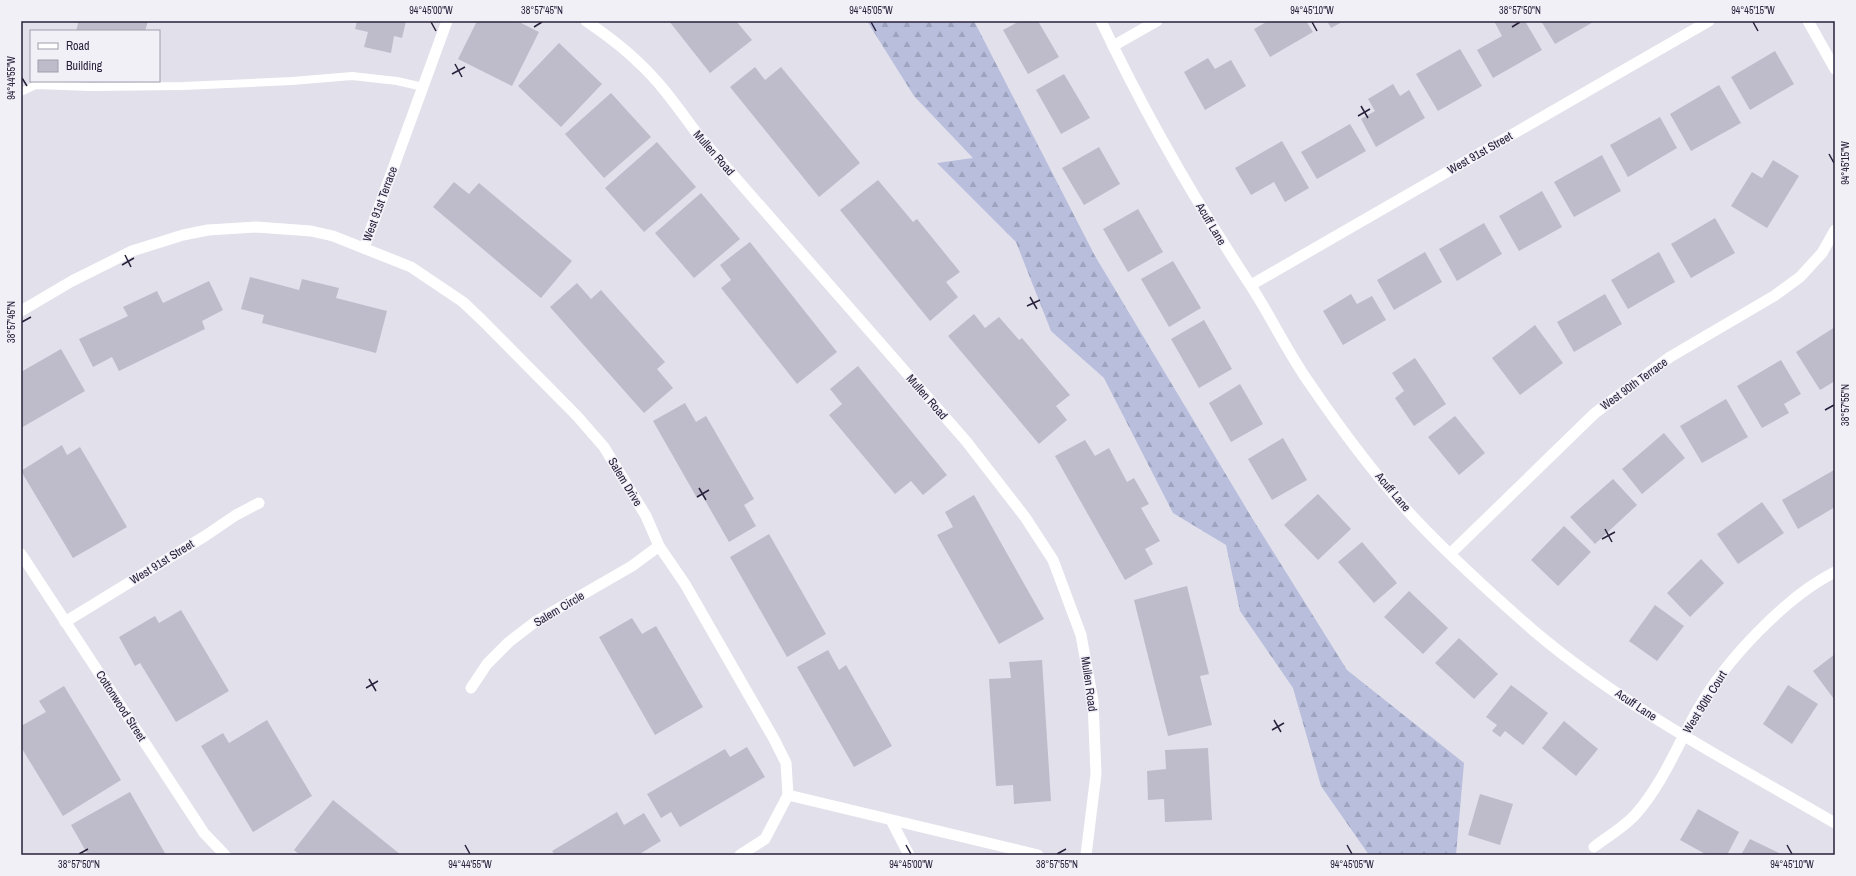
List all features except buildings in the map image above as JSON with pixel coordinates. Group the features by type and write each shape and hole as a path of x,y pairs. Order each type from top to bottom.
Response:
{"street":[{"name":"West 91st Terrace","path":"21,311 72,281 132,251 183,235 208,230 256,227 311,231 333,236 364,248 446,21"},
{"name":"Mullen Road","path":"586,21 606,35 639,63 666,92 699,136 966,441 1025,517 1053,560 1068,595 1081,635 1093,701 1096,774 1086,855"},
{"name":"Acuff Lane","path":"1101,21 1147,114 1177,167 1233,260 1251,285 1308,382 1362,456 1416,519 1536,632 1607,686 1654,718 1835,823"},
{"path":"1113,46 1157,21"},
{"name":"West 91st Street","path":"1251,285 1709,21"},
{"path":"1808,21 1835,69"},
{"name":"West 90th Terrace","path":"1451,553 1595,413 1670,357 1774,296 1800,277 1822,253 1834,233"},
{"name":"Salem Drive","path":"364,248 411,267 463,302 566,404 604,448 646,516 659,546 685,584 774,739 786,763 788,795"},
{"name":"West 91st Street","path":"65,622 205,536 236,515 259,503"},
{"name":"Salem Circle","path":"471,688 487,664 519,634 535,622 632,566 659,546"},
{"name":"Cottonwood Street","path":"21,554 204,833 225,855"},
{"name":"West 90th Court","path":"1594,847 1634,816 1667,768 1697,709 1731,662 1752,638 1786,605 1835,572"},
{"path":"740,855 765,839 788,795 1038,855"},
{"path":"891,820 909,855"}],"lane":[{"path":"21,92 36,85 90,88 183,86 352,76 396,81 423,87"}],"green space":[{"path":"867,21 974,21 1095,256 1252,518 1347,670 1464,763 1456,855 1369,855 1321,786 1293,688 1240,611 1226,545 1173,513 1104,378 1051,331 1016,242 937,163 973,158 914,96"}]}
